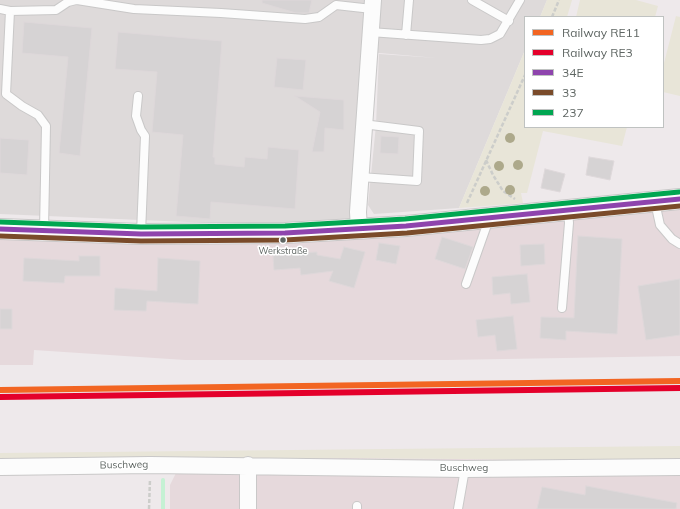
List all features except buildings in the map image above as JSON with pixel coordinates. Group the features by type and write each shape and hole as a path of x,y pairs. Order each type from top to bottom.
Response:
{"street":[{"path":"359,229 358,212 363,124 372,5"},
{"path":"0,229 141,234 277,233 359,229 464,221 680,199"},
{"name":"Buschweg","path":"0,467 150,465 465,468 680,467"},
{"path":"248,465 248,509"}],"lane":[{"path":"0,9 10,11 56,10 68,2 77,0 134,9 221,12 305,19 319,17 336,5 372,5"},
{"path":"406,35 409,0"},
{"path":"472,0 509,21"},
{"path":"370,32 481,40 490,39 500,34 520,0"},
{"path":"10,11 6,94 22,106 38,115 46,126 44,231"},
{"path":"138,96 136,116 145,136 141,234"},
{"path":"360,177 417,181 419,131 363,124"},
{"path":"655,202 660,225 672,239 680,244"},
{"path":"562,308 569,223 568,211"},
{"path":"466,284 489,218"},
{"path":"458,509 465,468"}],"path":[{"path":"552,16 559,0"},
{"path":"464,221 463,211 524,77"},
{"path":"486,160 503,191 519,202"},
{"path":"150,465 150,509"}],"shaded area":[{"path":"0,0 547,0 540,16 524,16 524,52 459,208 374,214 368,205 376,125 379,54 437,58 368,52 355,222 258,225 0,214"},
{"path":"547,0 572,0 567,16 540,16"},
{"path":"580,0 636,0 658,6 655,16 576,16"},
{"path":"676,16 680,17 680,96 664,92 664,63"},
{"path":"524,52 524,128 627,128 622,146 543,131 527,193 521,193 523,203 459,208"},
{"path":"680,203 680,356 447,360 185,360 34,350 33,365 0,365 0,231 275,240"},
{"path":"680,446 680,461 346,458 0,462 0,453"},
{"path":"346,458 680,461 680,509 170,509 170,485 183,459"}],"waterway":[{"path":"163,480 163,509"}],"rail line":[{"name":"RE11","path":"0,390 680,381"},
{"name":"RE3","path":"0,397 680,388"}],"transit line":[{"name":"237","path":"0,222 141,227 285,226 405,219 679,192"},
{"name":"34E","path":"0,229 141,234 285,233 406,226 680,199"},
{"name":"33","path":"0,236 141,241 285,240 407,233 680,206"}],"place":[{"name":"Werkstraße","path":"283,240"}]}
